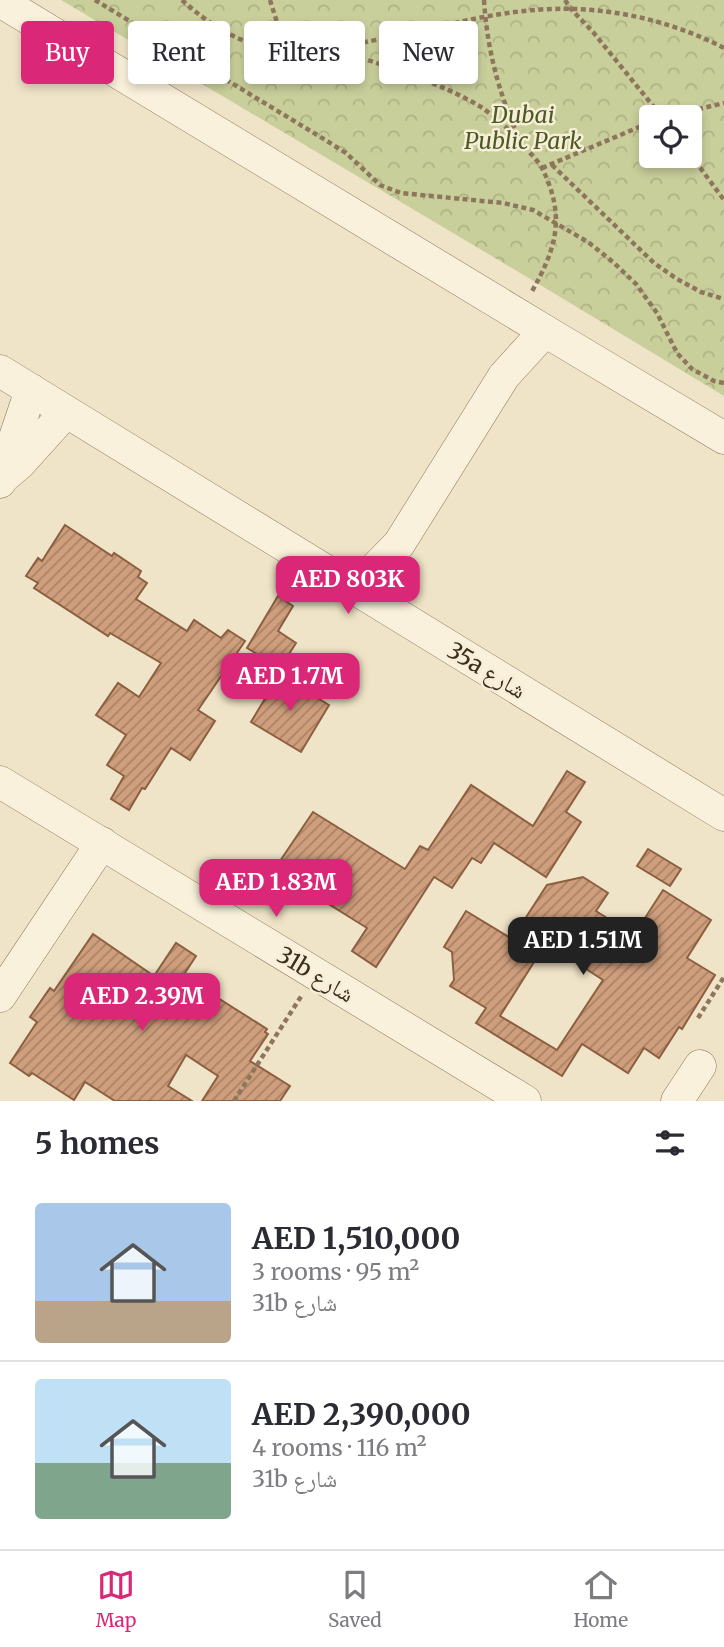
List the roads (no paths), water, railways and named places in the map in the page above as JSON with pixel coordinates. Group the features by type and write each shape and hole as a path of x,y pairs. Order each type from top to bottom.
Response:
{"street":[{"path":"0,1 724,438"},
{"path":"355,589 399,544 504,376 532,323"},
{"name":"35a شارع","path":"0,371 724,814"},
{"path":"1,480 31,390"},
{"path":"1,480 66,412"},
{"path":"383,606 393,576 399,544"},
{"name":"31b شارع","path":"0,782 525,1101"},
{"path":"0,996 102,843"},
{"path":"677,1101 700,1066"}],"park label":[{"name":"Dubai Public Park","path":"523,127"}]}
